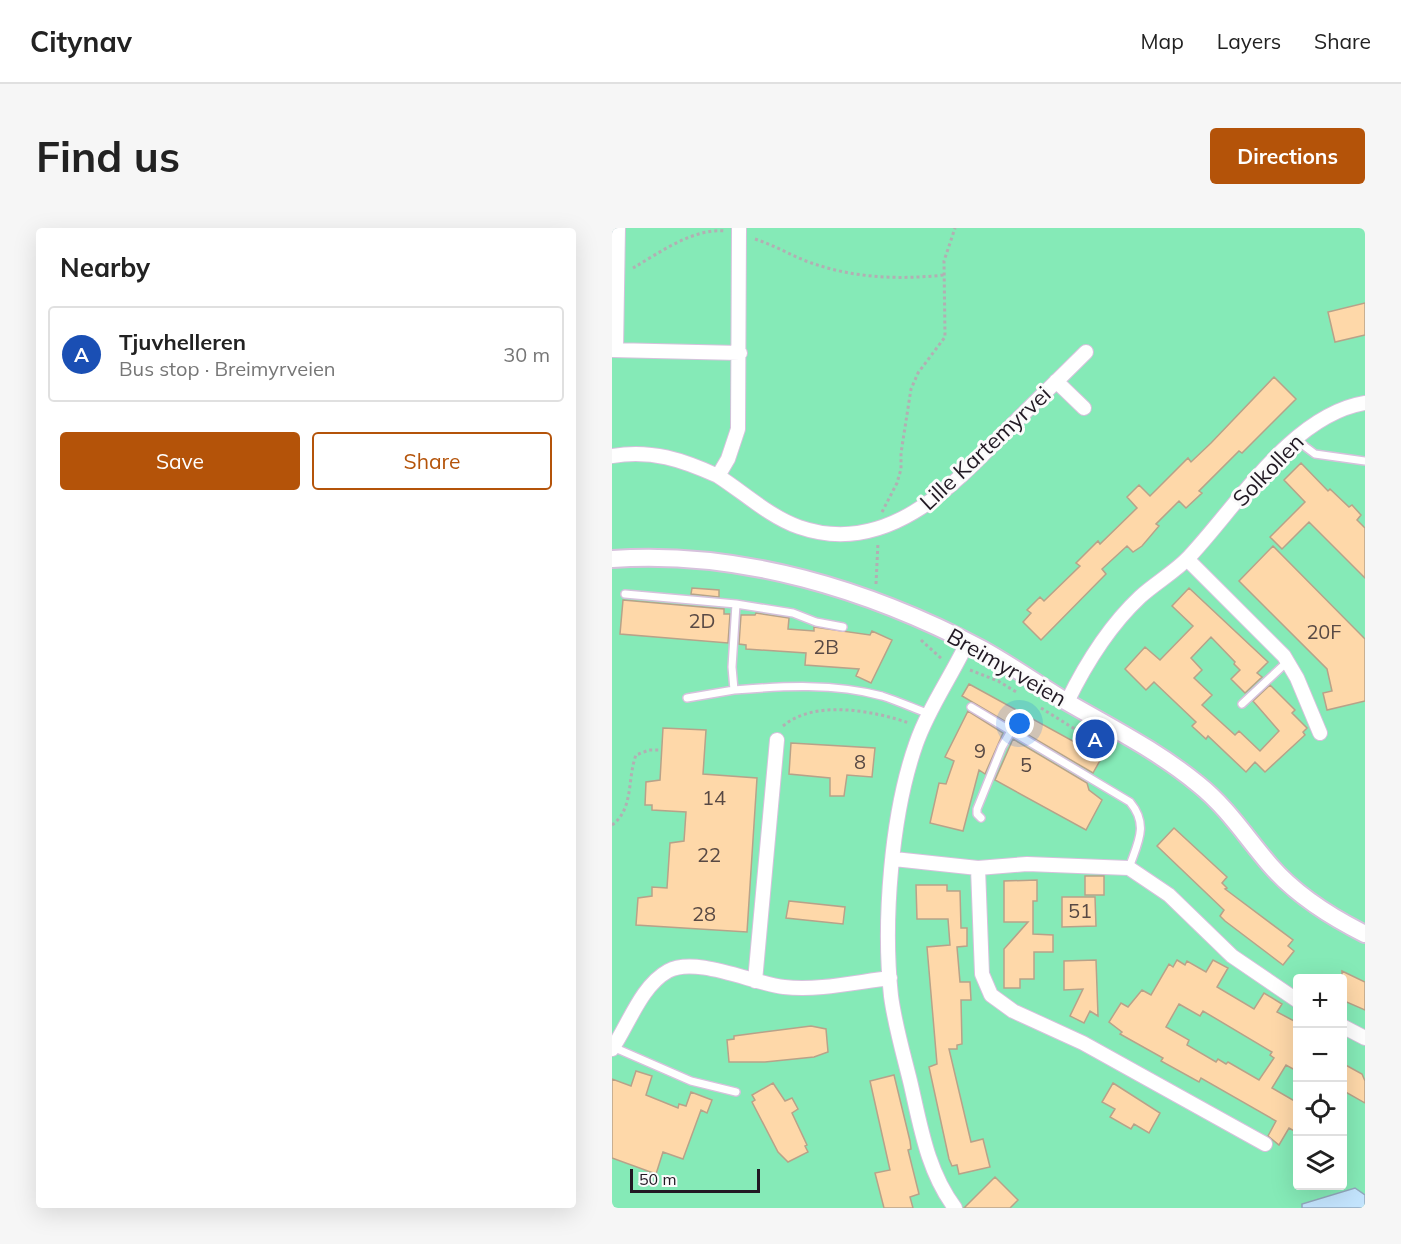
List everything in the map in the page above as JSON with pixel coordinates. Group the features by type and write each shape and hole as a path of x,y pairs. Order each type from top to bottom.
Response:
{"street":[{"path":"618,228 614,350 740,353"},
{"path":"718,476 728,459 738,429 740,353 738,232"},
{"name":"Lille Kartemyrvei","path":"612,456 638,453 672,457 718,476 797,527 831,535 875,530 914,513 941,494 1086,352"},
{"name":"Lille Kartemyrvei","path":"1056,381 1084,408"},
{"name":"Solkollen","path":"1067,702 1085,667 1115,623 1141,596 1187,559 1295,439 1326,417 1365,403"},
{"name":"Breimyrveien","path":"612,559 680,559 723,563 814,581 874,600 934,625 994,656 1067,702 1151,750 1198,784 1226,810 1270,865 1289,883 1320,907 1365,934"},
{"path":"1187,559 1271,642 1287,662 1320,733"},
{"path":"955,1208 937,1182 904,1058 890,978 889,923 902,795 922,727 968,643"},
{"path":"754,981 777,740"},
{"path":"894,859 978,868 1027,864 1129,868 1169,896 1232,956 1293,998"},
{"path":"978,868 982,974 996,999 1013,1011 1126,1065 1265,1144"},
{"path":"613,1048 648,988 668,971 679,966 692,966 754,981 796,987 890,978"},
{"path":"1346,1028 1365,1038"}],"lane":[{"path":"1295,439 1316,454 1365,461"},
{"path":"625,594 736,604 794,613 816,622 843,627"},
{"path":"734,690 732,656 736,604"},
{"path":"1242,704 1287,662"},
{"path":"687,698 734,690 810,687 851,690 882,696 929,714"},
{"path":"971,707 1134,807 1142,821 1142,834 1129,868"},
{"path":"981,818 977,814 977,809 1002,747 1011,731"},
{"path":"613,1048 691,1081 736,1092"}],"path":[{"path":"881,516 883,506 897,483 901,469 901,453 911,389 918,373 945,337 944,261 955,228"},
{"path":"630,270 690,238 710,231 738,232 808,261 849,273 884,278 944,275"},
{"path":"874,600 878,535"},
{"path":"777,740 780,729 786,723 812,714 838,710 861,710 922,727"},
{"path":"612,825 625,811 632,766 636,755 649,750 661,750"}],"green space":[{"path":"612,228 1365,228 1365,1208 612,1208"}],"water":[{"path":"1355,1188 1365,1195 1365,1208 1302,1208 1302,1204"}],"building":[{"path":"1365,303 1365,335 1335,342 1328,312"},
{"path":"1274,377 1296,399 1242,453 1239,451 1199,491 1202,493 1186,508 1179,501 1156,524 1159,526 1142,546 1133,552 1127,546 1102,569 1106,574 1041,640 1023,622 1031,613 1027,610 1040,597 1044,601 1080,566 1076,563 1098,541 1100,544 1137,508 1127,497 1139,485 1150,496 1188,458 1191,462 1211,443"},
{"path":"1301,463 1328,491 1330,489 1349,507 1352,505 1361,515 1357,520 1365,528 1365,578 1309,522 1282,549 1270,537 1305,502 1284,480"},
{"path":"1273,546 1365,639 1365,701 1327,710 1323,693 1332,691 1327,669 1239,581"},
{"path":"692,588 719,590 719,597 691,594"},
{"path":"1189,588 1268,662 1257,673 1262,677 1245,693 1231,679 1240,670 1211,637 1191,658 1202,670 1194,678 1212,695 1202,705 1235,735 1239,731 1260,751 1279,731 1253,701 1270,685 1295,710 1292,713 1307,728 1303,732 1305,735 1265,772 1255,762 1246,772 1208,736 1206,739 1194,728 1192,726 1196,722 1154,682 1146,690 1125,669 1145,647 1160,660 1193,626 1172,606"},
{"path":"623,600 724,609 724,614 730,614 728,643 620,634"},
{"path":"756,613 789,618 788,629 814,631 814,627 870,635 872,631 892,640 871,683 856,676 859,669 805,665 806,653 746,649 746,645 739,644 741,615 755,615"},
{"path":"969,684 1102,757 1093,773 962,696"},
{"path":"968,711 1003,733 985,774 979,770 963,831 930,823 939,783 946,784 954,761 945,757"},
{"path":"663,728 706,730 703,774 757,778 747,932 636,925 638,898 652,896 652,887 667,888 670,843 684,841 686,812 652,810 652,805 645,805 646,782 660,780"},
{"path":"1013,739 1087,783 1089,790 1102,800 1086,830 995,780"},
{"path":"791,743 875,748 872,777 847,775 844,796 830,796 830,778 789,774"},
{"path":"1174,828 1227,877 1222,883 1227,888 1225,889 1293,940 1288,946 1294,951 1283,965 1225,921 1220,916 1224,910 1157,846"},
{"path":"1085,876 1104,876 1104,895 1085,895"},
{"path":"1037,880 1037,901 1033,901 1033,934 1053,935 1053,952 1034,952 1034,979 1020,979 1020,988 1004,988 1004,949 1028,922 1004,922 1004,881"},
{"path":"916,885 947,885 947,891 960,891 961,928 967,928 967,946 957,947 960,982 970,982 971,1000 961,1000 962,1044 957,1045 957,1049 949,1049 971,1142 983,1139 990,1167 959,1174 957,1165 952,1166 949,1159 929,1067 937,1064 927,947 950,945 948,919 917,919"},
{"path":"1062,897 1095,897 1096,926 1062,927"},
{"path":"789,901 845,907 843,924 786,918"},
{"path":"1096,960 1098,1016 1090,1011 1084,1023 1070,1016 1083,989 1064,990 1064,961"},
{"path":"1177,960 1185,965 1187,961 1206,972 1213,960 1228,968 1217,987 1254,1009 1264,993 1282,1004 1277,1012 1293,1020 1293,1069 1286,1065 1272,1088 1293,1100 1293,1130 1289,1128 1279,1145 1268,1136 1276,1121 1201,1078 1199,1082 1161,1061 1163,1058 1120,1034 1122,1032 1109,1022 1121,1003 1128,1007 1142,990 1151,995 1169,964 1173,967","holes":["1179,1004 1200,1016 1203,1011 1272,1052 1270,1055 1274,1058 1259,1080 1228,1062 1226,1064 1218,1059 1216,1062 1187,1045 1189,1040 1166,1027"]},
{"path":"1342,971 1365,982 1365,1010 1347,1002 1347,974 1342,974"},
{"path":"811,1026 826,1029 828,1052 814,1057 765,1062 729,1062 727,1040 734,1039 734,1036"},
{"path":"1347,1066 1362,1074 1365,1081 1365,1103 1347,1093"},
{"path":"636,1071 652,1076 646,1095 678,1108 679,1104 686,1106 691,1092 712,1100 707,1113 701,1110 683,1159 663,1152 656,1174 612,1158 612,1079 631,1086"},
{"path":"894,1075 910,1141 911,1149 908,1150 919,1194 910,1197 913,1208 884,1208 875,1173 890,1170 870,1081"},
{"path":"773,1083 785,1101 792,1098 798,1109 792,1113 807,1145 805,1146 808,1152 788,1162 778,1152 752,1102 755,1100 752,1095"},
{"path":"1113,1083 1160,1113 1149,1133 1134,1124 1131,1129 1110,1117 1115,1109 1102,1102"},
{"path":"995,1177 1018,1200 1010,1208 964,1208"}],"place":[{"name":"Tjuvhelleren","path":"1095,739"}]}
